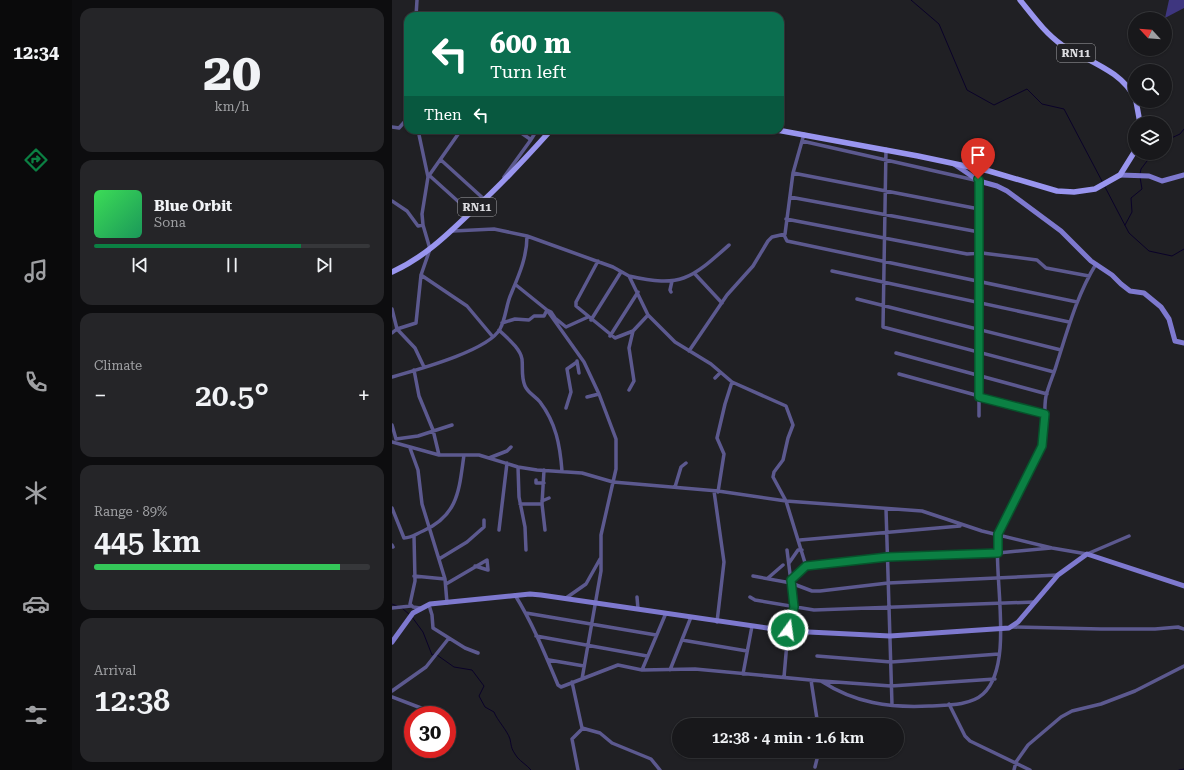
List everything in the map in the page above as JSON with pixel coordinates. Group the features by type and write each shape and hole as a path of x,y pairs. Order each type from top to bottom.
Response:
{"main road":[{"name":"RN11","path":"1020,0 1037,21 1062,44 1122,79 1128,89"},
{"path":"784,131 886,149 989,171 1056,191 1074,192 1095,189 1120,175 1129,160"},
{"name":"RN11","path":"392,272 418,258 452,231 500,186 547,134"}],"street":[{"path":"416,12 417,0"},
{"path":"392,127 399,128 404,122"},
{"path":"392,334 397,329 416,323 421,275 430,249 423,225 422,214 429,176 419,134"},
{"path":"429,176 458,134"},
{"path":"523,134 530,139 530,141"},
{"path":"500,186 502,180 534,134"},
{"path":"804,134 793,173 784,235 787,241 1077,302"},
{"path":"802,141 979,180 1007,191 1062,231 1080,251 1112,275 1130,291 1144,293 1161,307 1169,319 1176,341 1184,343"},
{"path":"886,149 883,238 883,327 1054,372"},
{"path":"441,160 485,200"},
{"path":"952,163 979,180"},
{"path":"793,173 979,209"},
{"path":"1120,175 1149,176 1162,181 1184,175"},
{"path":"429,176 471,213"},
{"path":"979,180 979,416"},
{"path":"790,197 979,232"},
{"path":"392,201 407,211 418,226 423,225"},
{"path":"786,218 967,254 1037,260 1046,268 1089,276"},
{"path":"452,231 494,228 527,236 598,261 629,276 655,282 672,281 695,274 729,245"},
{"path":"689,351 722,303 753,266 768,241 772,238 784,235"},
{"path":"392,377 475,348 493,337 499,330 510,295 516,284 526,254 527,236"},
{"path":"598,261 575,304 590,319 610,336 615,338 632,331 648,315"},
{"path":"821,681 838,692 860,700 892,705 949,704 967,702 983,694 995,679 999,654 1000,628 998,534 1042,446 1047,394 1069,322 1089,276 1096,264"},
{"path":"832,271 1069,322"},
{"path":"516,284 551,312 555,318 566,327 590,319 621,272"},
{"path":"695,274 722,303"},
{"path":"421,275 466,306 493,337"},
{"path":"629,276 648,315 675,342 711,364 732,382 786,406 793,425 788,438 783,460 773,475 774,480 786,501 800,540 806,566"},
{"path":"671,292 672,281"},
{"path":"610,336 638,292"},
{"path":"857,299 979,328 1061,350"},
{"path":"392,309 397,329 415,348 424,367"},
{"path":"502,323 515,319 529,320 534,316 544,316 547,310"},
{"path":"547,310 580,357 599,394 616,439 616,469 602,528 600,545 601,571 582,679"},
{"path":"499,330 520,354 525,386 548,413 556,431 561,451 562,471"},
{"path":"629,390 634,381 629,348 632,331"},
{"path":"896,353 1047,394"},
{"path":"566,408 571,392 567,369 577,362 580,357"},
{"path":"577,362 579,373"},
{"path":"414,370 419,396 433,430 439,455"},
{"path":"714,378 720,372"},
{"path":"899,374 1045,414"},
{"path":"717,622 724,562 716,492 724,454 716,438 732,382"},
{"path":"587,397 599,394"},
{"path":"392,425 397,444"},
{"path":"396,439 418,436 452,425"},
{"path":"392,442 439,455 464,455 489,458 518,467 582,473 613,482 675,487 786,501 922,511 964,526 1052,548 1087,554 1184,586"},
{"path":"489,458 507,451 511,447"},
{"path":"410,448 418,470 422,504 445,579 447,603"},
{"path":"555,449 561,451"},
{"path":"392,508 404,538 414,536 430,528 448,514 458,496 464,455"},
{"path":"499,530 508,463"},
{"path":"675,487 681,467 686,463"},
{"path":"518,467 520,504 525,527 526,550"},
{"path":"544,470 542,509 545,530"},
{"path":"536,480 536,483 544,483"},
{"path":"520,504 542,503 549,498"},
{"path":"537,509 542,509"},
{"path":"886,509 892,705"},
{"path":"439,559 471,539 484,527 484,520"},
{"path":"800,540 813,541 887,531 964,526"},
{"path":"411,606 410,604 414,588 414,536"},
{"path":"1012,627 1058,575 1087,554 1129,536"},
{"path":"784,677 788,630 794,607 790,583 792,578 806,566 887,557 998,553 1052,548"},
{"path":"787,550 792,578"},
{"path":"789,564 798,550 802,550"},
{"path":"566,598 586,584 600,559"},
{"path":"768,578 783,565"},
{"path":"446,584 475,566"},
{"path":"753,576 790,583 812,591 820,592 888,583 1058,575"},
{"path":"414,576 445,579"},
{"path":"392,642 414,612 429,605 515,595 541,594 717,622 788,630 890,636 1012,627 1155,629 1178,627 1184,629"},
{"path":"515,595 526,613 549,660 558,685 561,687 616,665 642,670 695,669 891,686 995,679"},
{"path":"637,597 638,609"},
{"path":"750,597 755,600 814,610 888,609 1035,602"},
{"path":"429,605 432,615 433,628 469,650 478,653"},
{"path":"392,608 411,606 420,608"},
{"path":"406,607 414,612"},
{"path":"526,613 656,635"},
{"path":"642,670 666,613"},
{"path":"670,670 691,617"},
{"path":"743,674 752,626"},
{"path":"536,636 588,644 647,656"},
{"path":"392,691 426,666 449,638"},
{"path":"682,640 747,651"},
{"path":"817,656 891,662 999,654"},
{"path":"549,660 584,666"},
{"path":"1014,770 1016,762 1028,745 1069,712 1102,704 1135,691 1184,666"},
{"path":"811,680 817,718"},
{"path":"572,682 578,704 581,726 600,733 612,742 651,759 660,770"},
{"path":"392,697 416,706"},
{"path":"949,704 968,739 1030,770"},
{"path":"578,770 572,739 583,728"},
{"path":"815,767 817,758"}],"shaded area":[{"path":"1169,0 1184,0 1184,8 1172,14 1172,12 1166,12"}],"waterway":[{"path":"911,0 939,24 967,90 994,105 1027,89 1042,104 1064,109 1103,183"},
{"path":"1172,138 1180,134 1184,129"},
{"path":"1140,174 1141,169 1148,160"},
{"path":"1125,225 1132,212 1131,198 1142,189 1140,177"},
{"path":"1105,187 1129,233 1149,251 1172,256 1184,249"},
{"path":"392,604 397,606"},
{"path":"402,608 410,615"},
{"path":"412,617 423,632 432,655 434,654"},
{"path":"437,655 454,667 472,670 484,686 479,696 485,707 494,712 509,736 515,754 531,770"},
{"path":"1179,770 1184,769"}],"route":[{"path":"788,630 794,607 790,583 792,578 806,566 887,557 998,553 998,534 1042,446 1045,414 979,397 978,179"}]}
